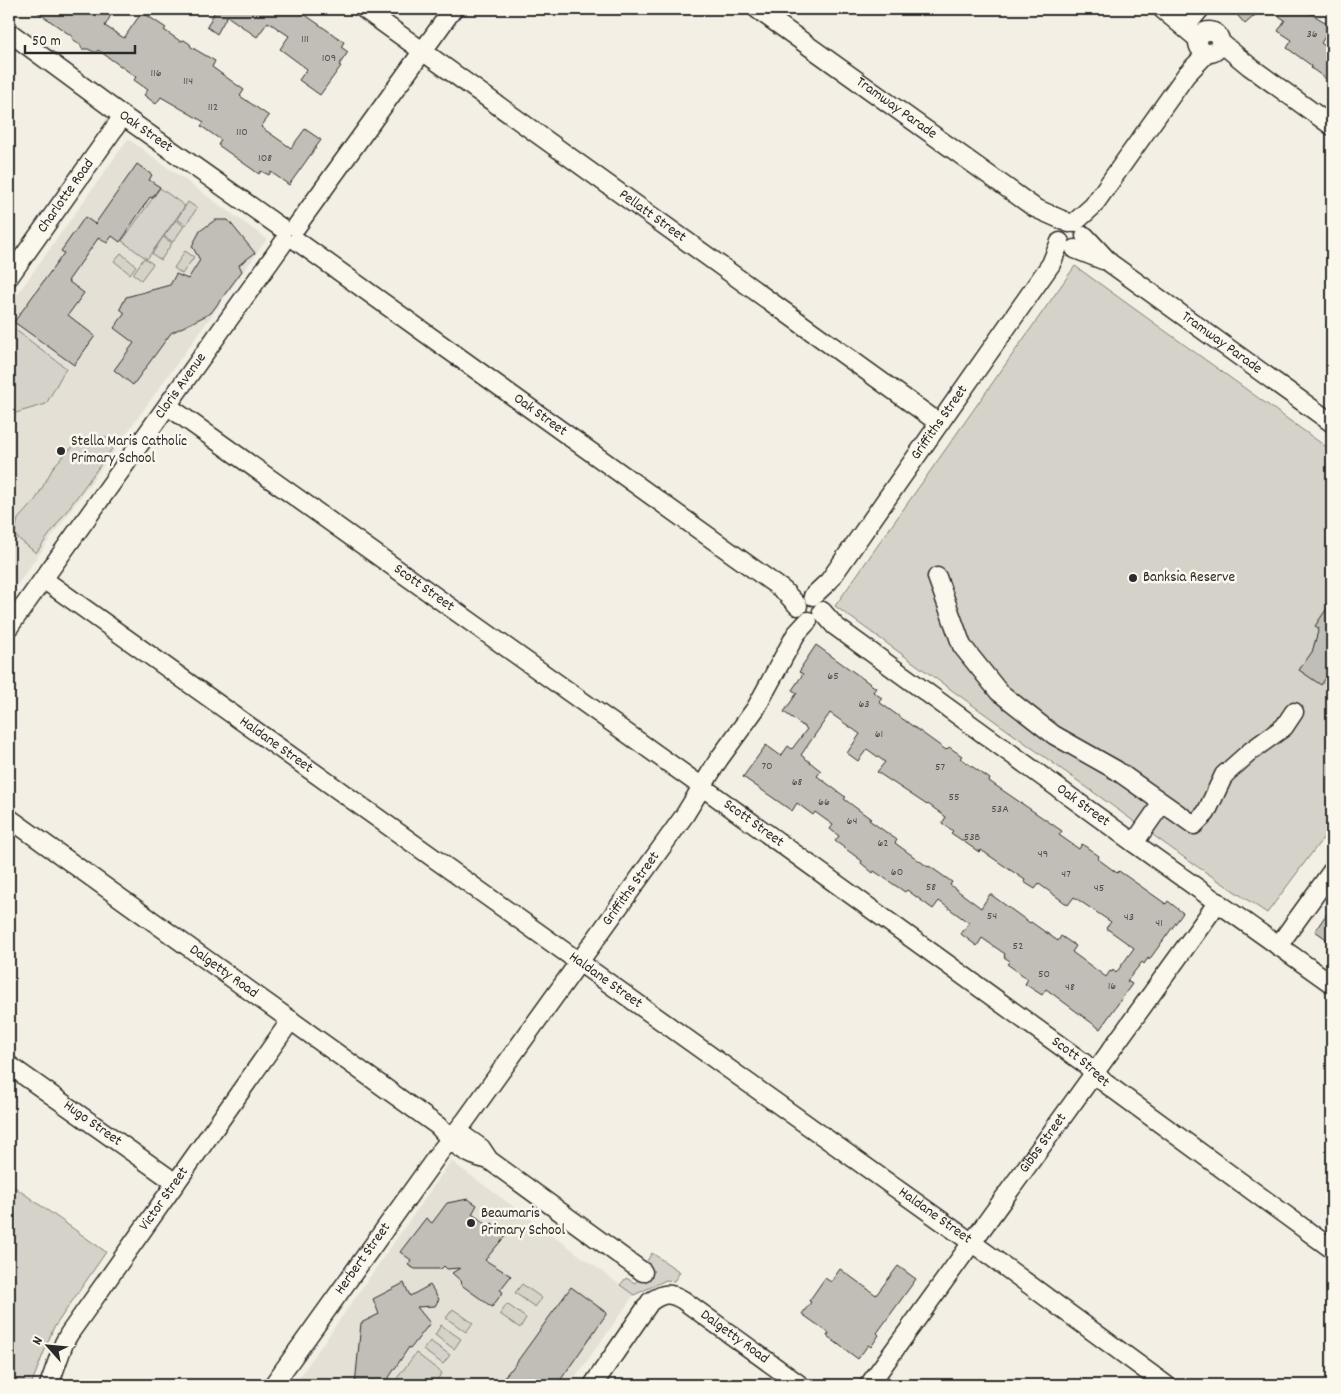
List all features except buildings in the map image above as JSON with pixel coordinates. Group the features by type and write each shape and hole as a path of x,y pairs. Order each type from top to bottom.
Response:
{"street":[{"name":"Pellatt Street","path":"364,9 940,423"},
{"name":"Cloris Avenue","path":"9,627 453,9"},
{"name":"Tramway Parade","path":"757,9 1332,423"},
{"path":"1162,9 1196,29 1332,126"},
{"name":"Griffiths Street","path":"453,1135 684,816 718,759 756,708 808,611 1186,75 1196,29"},
{"name":"Oak Street","path":"9,32 783,590 808,611 835,626 1332,984"},
{"name":"Charlotte Road","path":"9,277 123,116"},
{"name":"Scott Street","path":"168,406 702,787 1084,1063 1094,1074 1332,1249"},
{"path":"937,577 962,646 999,692 1054,735 1116,770 1194,825 1206,813 1224,775 1251,751 1284,727 1294,712"},
{"name":"Haldane Street","path":"43,579 972,1243 1166,1385"},
{"path":"1134,843 1162,803"},
{"name":"Dalgetty Road","path":"9,818 453,1135 454,1143 474,1158 488,1160 643,1272"},
{"path":"1278,946 1332,871"},
{"name":"Gibbs Street","path":"869,1385 1218,902"},
{"name":"Victor Street","path":"49,1385 69,1334 290,1020"},
{"name":"Hugo Street","path":"9,1065 176,1183"},
{"name":"Herbert Street","path":"273,1385 453,1135"},
{"name":"Dalgetty Road","path":"593,1385 650,1302 659,1296 667,1294 674,1295 683,1300 800,1385"}],"shaded area":[{"name":"Stella Maris Catholic Primary School","path":"128,139 267,239 9,596 9,306"},
{"path":"160,188 185,206 147,259 122,241"},
{"path":"188,202 197,208 186,225 177,219"},
{"path":"176,220 184,226 173,242 164,236"},
{"path":"163,237 172,243 161,260 152,254"},
{"path":"185,251 194,257 182,274 174,268"},
{"path":"121,253 136,266 130,274 114,261"},
{"path":"144,258 153,264 141,280 133,274"},
{"name":"Banksia Reserve","path":"1075,266 1332,451 1332,826 1267,913 1189,861 835,606"},
{"path":"9,325 66,368 46,404 9,415"},
{"path":"110,437 117,442 36,553 14,535 18,519 36,499 54,466 83,438"},
{"name":"Beaumaris Primary School","path":"451,1161 634,1295 570,1385 294,1385"},
{"path":"9,1183 106,1252 53,1329 31,1385 9,1385"},
{"path":"652,1253 680,1272 674,1281 666,1280 634,1295 620,1285 626,1278 635,1283 643,1274 645,1264"},
{"path":"522,1284 542,1298 535,1307 515,1293"},
{"path":"507,1304 526,1318 520,1328 500,1314"},
{"path":"453,1309 473,1323 466,1332 446,1318"},
{"path":"441,1325 461,1339 454,1349 435,1335"},
{"path":"430,1341 450,1355 443,1364 423,1350"},
{"path":"416,1353 442,1373 433,1385 392,1385"}],"place":[{"name":"Stella Maris Catholic Primary School","path":"61,451"},
{"name":"Banksia Reserve","path":"1133,578"},
{"name":"Beaumaris Primary School","path":"471,1223"}]}
